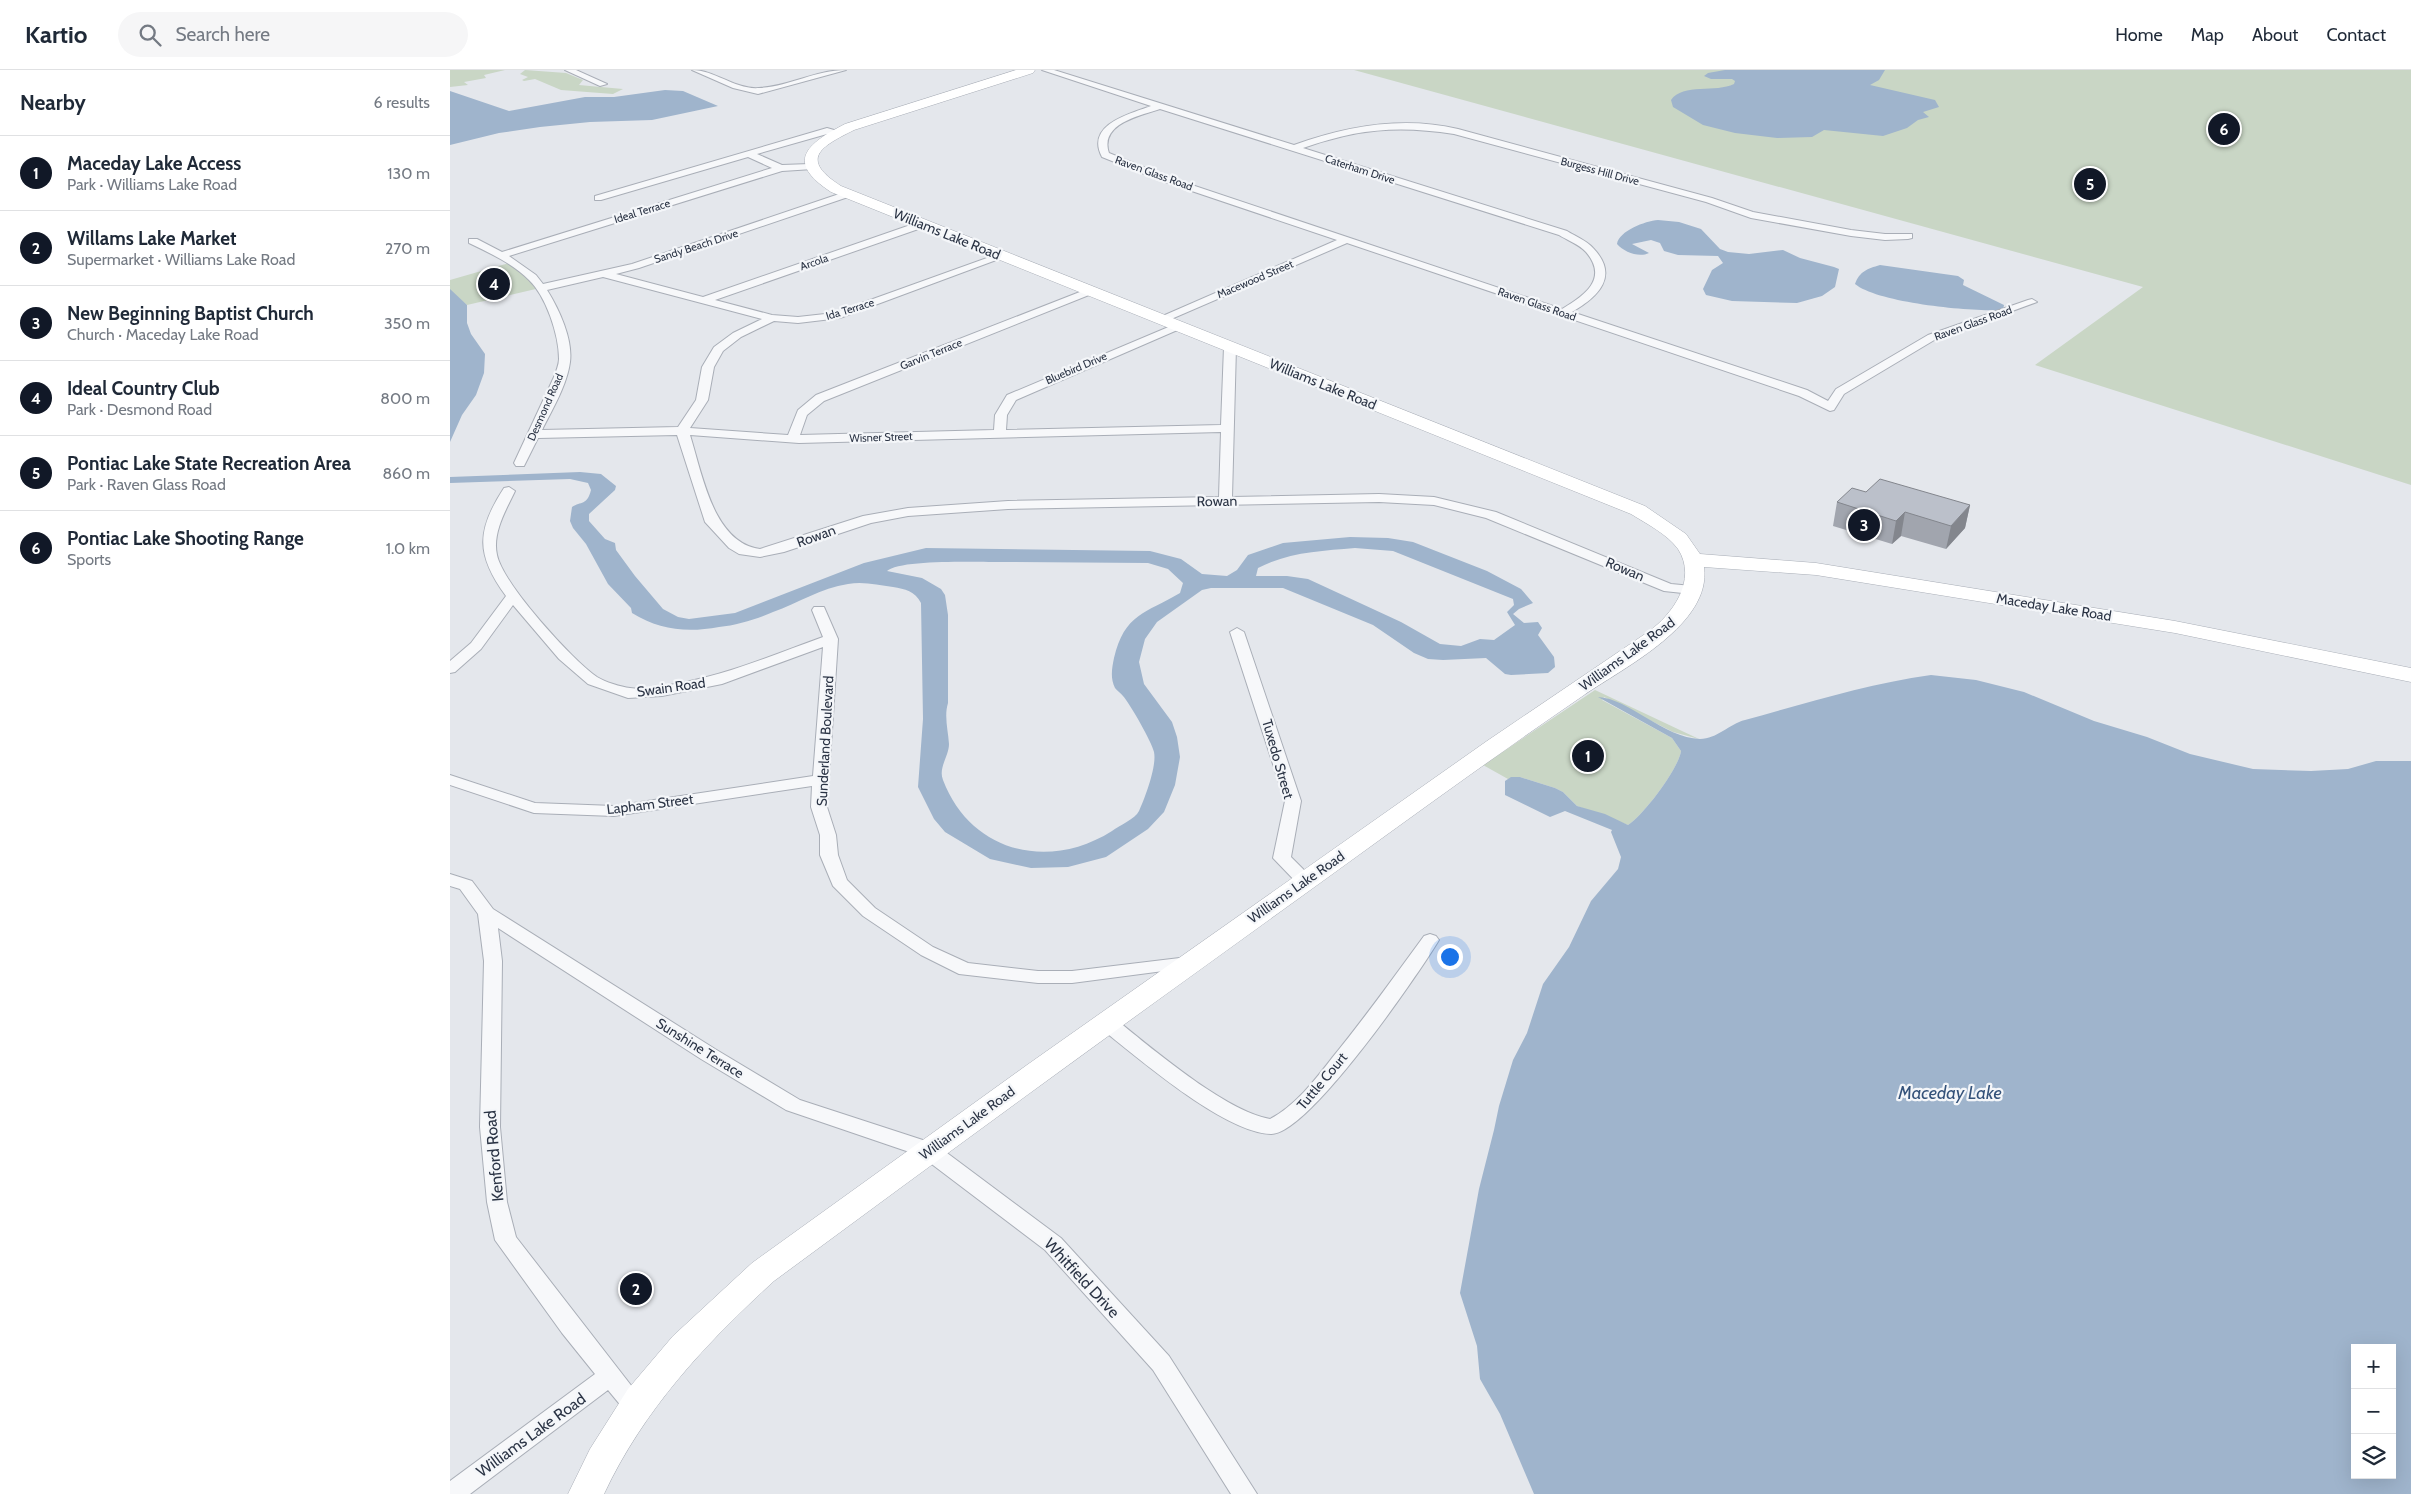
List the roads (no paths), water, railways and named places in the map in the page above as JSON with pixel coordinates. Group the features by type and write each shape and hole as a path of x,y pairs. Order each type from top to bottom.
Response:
{"main road":[{"path":"810,167 810,155 820,143 837,132 871,118 1029,70"},
{"name":"Williams Lake Road","path":"586,1494 602,1458 635,1406 664,1368 707,1321 763,1272 928,1150 1188,963 1675,621 1692,590 1696,574 1695,560 1685,545 1672,532 1652,517 1623,503 848,194 820,181 810,167"},
{"name":"Maceday Lake Road","path":"1695,560 1816,569 2175,627 2411,675"}],"street":[{"path":"569,70 603,84"},
{"path":"696,70 736,86 758,91 842,70"},
{"name":"Caterham Drive","path":"1046,70 1555,230 1589,248 1600,266 1598,284 1588,298 1562,313"},
{"name":"Raven Glass Road","path":"1159,106 1109,128 1102,135 1100,147 1105,155 1165,179 1802,393 1830,408 1840,392 1932,337 2032,302"},
{"name":"Burgess Hill Drive","path":"1294,148 1350,129 1416,124 1455,130 1709,200 1751,215 1852,233 1885,237 1908,236"},
{"path":"598,198 827,131 837,132"},
{"path":"750,154 781,168 810,167"},
{"name":"Ideal Terrace","path":"502,255 781,168"},
{"name":"Sandy Beach Drive","path":"540,288 605,274 689,249 848,194"},
{"name":"Arcola","path":"704,300 923,224"},
{"name":"Macewood Street","path":"1162,320 1348,239"},
{"name":"Desmond Road","path":"473,241 502,255 533,278 540,288 564,344 565,363 520,463"},
{"name":"Ida Terrace","path":"605,274 772,318 798,320 836,316 1002,256"},
{"name":"Garvin Terrace","path":"792,439 802,413 820,398 1090,291"},
{"path":"682,431 702,400 708,367 718,349 737,335 772,318"},
{"name":"Bluebird Drive","path":"1000,434 1001,415 1011,398 1178,326"},
{"path":"1225,501 1229,428 1230,347"},
{"name":"Wisner Street","path":"533,434 682,431 792,439 1229,428"},
{"name":"Rowan","path":"682,431 712,522 734,545 744,551 760,553 779,549 868,519 908,512 1008,505 1379,498 1434,501 1491,514 1669,588 1692,590"},
{"path":"450,669 476,646 513,596 495,574 489,553 491,527 509,491"},
{"name":"Swain Road","path":"513,596 564,656 593,681 628,693 662,691 717,681 831,639"},
{"name":"Sunderland Boulevard","path":"819,610 831,639 819,807 828,835 829,855 839,882 869,912 927,951 965,969 1038,978 1072,977 1188,963"},
{"name":"Tuxedo Street","path":"1237,632 1292,801 1282,858 1305,881"},
{"name":"Lapham Street","path":"450,780 534,808 614,811 822,780"},
{"name":"Kenford Road","path":"450,880 466,885 487,913 493,961 490,1127 497,1202 506,1240 635,1406"},
{"name":"Sunshine Terrace","path":"487,913 708,1054 793,1105 928,1150"},
{"name":"Tuttle Court","path":"1106,1022 1230,1112 1260,1126 1273,1127 1301,1109 1336,1068 1430,940"},
{"name":"Whitfield Drive","path":"928,1150 1053,1244 1161,1363 1174,1384"},
{"name":"Williams Lake Road","path":"451,1494 610,1376"},
{"path":"1174,1384 1244,1494"}],"water":[{"path":"1725,70 1885,70 1879,80 1870,85 1935,100 1939,107 1923,112 1929,117 1918,120 1907,128 1883,136 1824,130 1812,137 1777,138 1735,133 1703,125 1673,107 1671,100 1683,92 1727,87 1734,84 1735,81 1732,79 1711,79 1704,76 1708,73"},
{"path":"665,90 683,91 718,106 652,120 590,122 540,127 499,133 450,145 450,91 509,111 585,97 614,97"},
{"path":"1658,220 1679,222 1701,229 1720,249 1728,252 1749,254 1783,250 1800,258 1834,267 1839,269 1835,287 1822,296 1797,303 1732,301 1706,295 1703,289 1712,270 1723,263 1718,256 1678,255 1664,251 1660,243 1651,240 1632,244 1649,253 1641,255 1628,252 1617,244 1622,235 1627,231 1646,222"},
{"path":"1880,265 1958,276 1964,280 1963,285 2004,305 2003,310 1949,308 1926,305 1883,296 1867,291 1855,284 1864,271"},
{"path":"450,289 467,305 467,323 471,334 485,354 484,373 476,395 462,415 450,442"},
{"path":"580,472 601,474 616,486 615,490 589,514 589,521 605,539 615,543 616,550 663,609 678,617 689,619 735,613 864,563 926,548 1150,551 1181,559 1202,574 1227,576 1237,570 1248,555 1283,543 1350,537 1388,538 1413,542 1487,571 1521,589 1533,603 1513,614 1524,623 1538,622 1542,628 1538,635 1554,657 1555,667 1548,673 1511,675 1505,674 1486,658 1428,659 1414,653 1373,625 1283,588 1211,588 1202,590 1157,622 1145,639 1139,662 1144,684 1172,722 1177,737 1180,757 1175,785 1164,812 1148,829 1106,857 1068,867 1031,868 990,859 945,832 934,819 918,787 923,719 921,603 913,593 893,587 854,583 819,592 767,615 740,623 696,630 674,629 652,623 632,613 631,608 608,584 586,544 573,528 570,521 572,507 588,499 591,490 588,483 570,479 450,483 450,477","holes":["1355,548 1393,551 1513,599 1514,605 1507,612 1515,625 1494,640 1480,639 1461,646 1440,644 1401,622 1308,579 1287,576 1256,576 1258,568 1293,555","923,563 1148,563 1168,569 1183,583 1180,593 1138,616 1130,623 1118,643 1112,669 1113,684 1123,696 1149,740 1154,752 1154,765 1139,811 1131,819 1112,831 1088,843 1063,850 1038,852 1014,848 992,839 972,824 956,805 942,776 949,744 946,718 948,703 948,615 945,595 941,589 922,578 887,571 895,567"]},
{"name":"Maceday Lake","path":"1931,675 1976,680 2024,692 2094,721 2147,737 2190,754 2253,769 2311,771 2348,769 2376,761 2411,761 2411,1494 1534,1494 1500,1414 1480,1379 1477,1346 1460,1293 1479,1189 1499,1106 1513,1060 1527,1033 1543,984 1569,947 1591,901 1618,869 1621,857 1611,832 1612,830 1565,811 1550,817 1505,795 1505,781 1511,777 1520,777 1555,788 1563,792 1577,806 1605,814 1628,825 1642,812 1667,780 1679,759 1681,751 1672,738 1598,697 1622,704 1673,732 1700,739 1712,737 1745,720 1884,683"}],"place":[{"name":"Pontiac Lake Shooting Range","path":"2224,129"},
{"name":"Pontiac Lake State Recreation Area","path":"2090,184"},
{"name":"Ideal Country Club","path":"494,284"},
{"name":"New Beginning Baptist Church","path":"1864,525"},
{"name":"Maceday Lake Access","path":"1588,756"},
{"name":"Willams Lake Market","path":"636,1289"}]}
